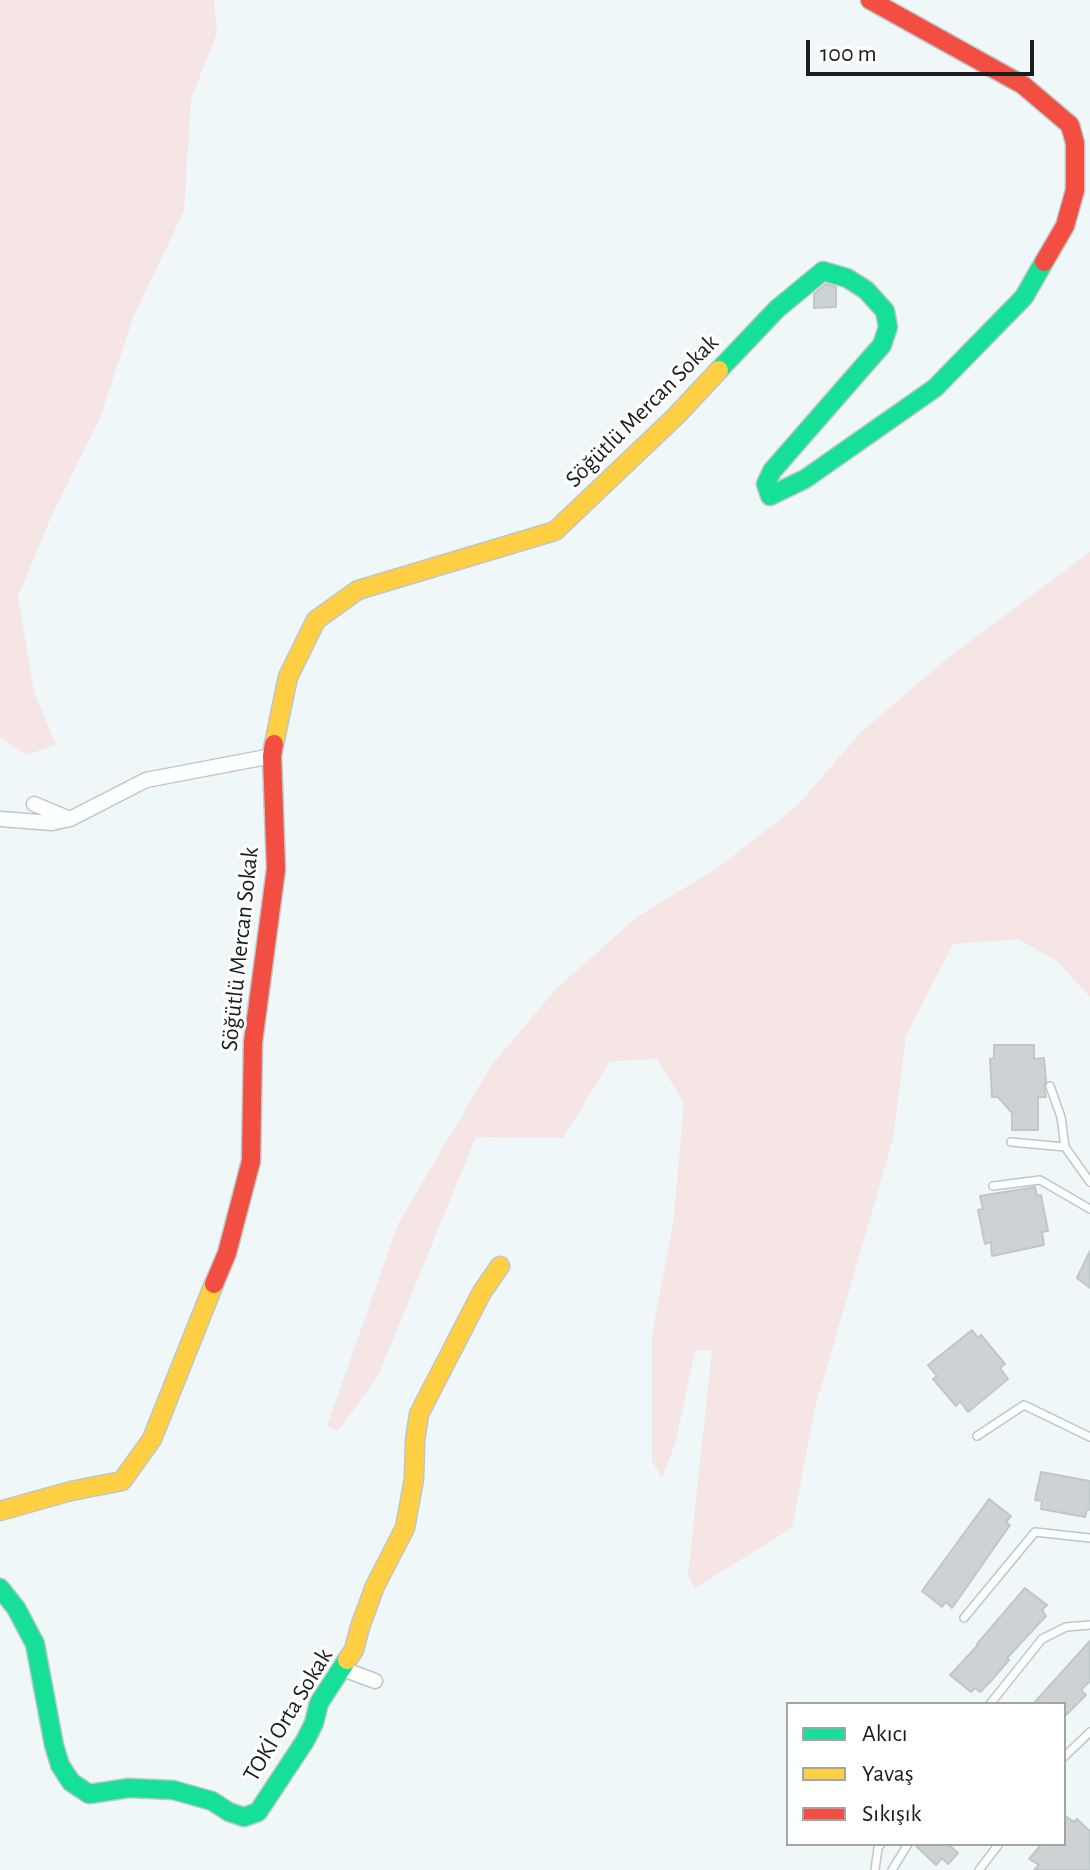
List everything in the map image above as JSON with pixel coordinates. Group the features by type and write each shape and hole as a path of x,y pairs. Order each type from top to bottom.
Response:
{"street":[{"name":"Söğütlü Mercan Sokak","path":"0,1511 122,1481 152,1439 227,1253 251,1161 253,1042 276,869 272,756 288,677 316,620 358,590 555,531 676,416 777,309 823,271 847,278 866,290 885,311 888,327 882,345 772,471 766,484 770,496 805,479 935,388 1024,297 1065,226 1075,190 1075,143 1070,125 1023,85 870,0"},
{"path":"2,821 52,823 70,819 146,780 272,756"},
{"path":"34,804 70,819"},
{"name":"TOKİ Orta Sokak","path":"0,1588 16,1608 35,1644 54,1745 60,1765 71,1782 89,1794 129,1788 173,1790 212,1801 244,1817 258,1812 305,1741 319,1703 354,1650 375,1586 405,1528 414,1479 419,1414 482,1292 500,1266"},
{"path":"343,1669 375,1681"}],"lane":[{"path":"1050,1086 1061,1117 1065,1147 1090,1182"},
{"path":"1011,1142 1065,1147"},
{"path":"993,1186 1040,1180 1090,1209"},
{"path":"977,1436 1024,1405 1090,1437"},
{"path":"964,1618 1035,1532 1090,1538"},
{"path":"992,1702 1042,1639 1066,1627 1090,1625"},
{"path":"1066,1755 1090,1732"},
{"path":"875,1870 880,1846"},
{"path":"892,1870 907,1846"},
{"path":"979,1870 997,1846"}],"shaded area":[{"path":"0,0 214,0 217,33 191,99 184,211 134,315 100,418 51,517 18,596 34,692 56,745 26,755 0,737"},
{"path":"1090,552 1090,997 1059,963 1019,939 953,944 906,1036 893,1139 815,1408 792,1528 695,1588 688,1575 712,1350 695,1350 676,1441 662,1478 652,1461 652,1334 673,1225 684,1103 657,1059 610,1061 563,1138 476,1137 378,1376 338,1431 327,1426 398,1224 491,1066 556,989 637,917 719,867 797,806 860,733 949,657"}],"building":[{"path":"826,284 836,287 836,307 814,308 814,294"},
{"path":"994,1045 1034,1045 1034,1059 1044,1058 1046,1097 1038,1097 1038,1130 1012,1130 1012,1113 998,1097 992,1097 990,1059 994,1058"},
{"path":"1035,1187 1037,1196 1041,1195 1048,1231 1042,1232 1044,1245 992,1256 991,1242 985,1244 978,1210 983,1209 980,1196"},
{"path":"1090,1251 1090,1288 1077,1278"},
{"path":"972,1330 978,1338 981,1335 1005,1364 1000,1368 1008,1379 968,1412 960,1401 956,1406 933,1379 937,1376 928,1365"},
{"path":"1041,1472 1090,1481 1090,1510 1087,1509 1085,1517 1041,1509 1042,1501 1035,1500"},
{"path":"989,1499 1011,1516 1006,1522 1010,1525 952,1608 946,1602 942,1607 922,1591"},
{"path":"1025,1588 1047,1605 1042,1610 1046,1616 1007,1658 1009,1660 990,1682 980,1692 975,1688 971,1692 950,1675"},
{"path":"1090,1641 1090,1681 1081,1690 1086,1695 1066,1715 1066,1702 1035,1702"},
{"path":"1066,1816 1074,1822 1077,1819 1090,1831 1090,1870 1034,1870 1039,1865 1029,1859 1040,1846 1066,1846"},
{"path":"916,1846 950,1846 958,1853 948,1864 942,1858 936,1865"}],"traffic: fast":[{"path":"719,370 777,309 823,271 847,278 866,290 885,311 888,327 882,345 772,471 766,484 770,496 805,479 935,388 1024,297 1044,262"},
{"path":"0,1588 16,1608 35,1644 60,1765 71,1782 89,1794 129,1788 173,1790 212,1801 244,1817 258,1812 305,1741 319,1703 347,1660"}],"traffic: slow":[{"path":"274,744 288,677 316,620 358,590 555,531 676,416 719,370"},
{"path":"347,1660 354,1650 375,1586 405,1528 414,1479 419,1414 482,1292 500,1266"},
{"path":"0,1511 71,1491 122,1481 152,1439 214,1284"}],"traffic: jam":[{"path":"870,0 1023,85 1070,125 1075,143 1075,190 1065,226 1044,262"},
{"path":"214,1284 227,1253 251,1161 253,1042 276,869 274,744"}]}
